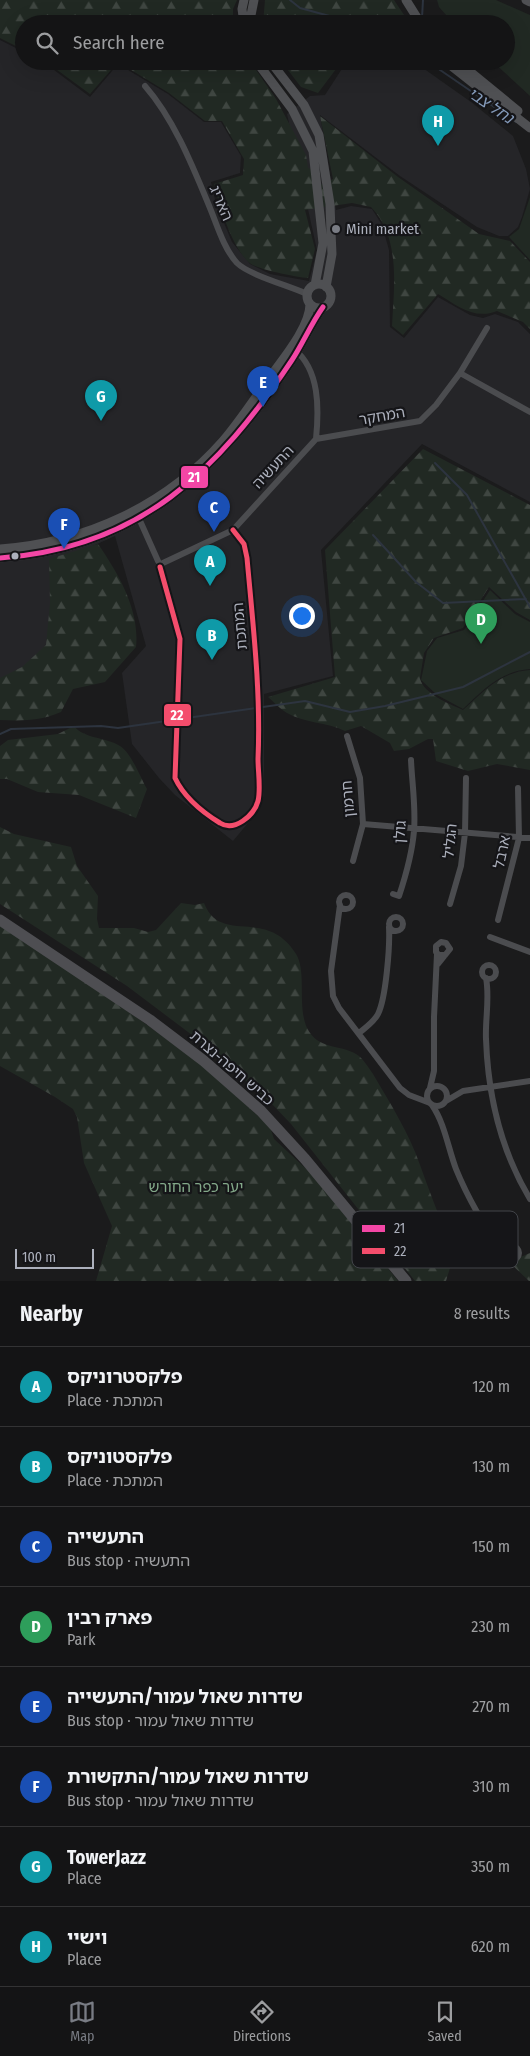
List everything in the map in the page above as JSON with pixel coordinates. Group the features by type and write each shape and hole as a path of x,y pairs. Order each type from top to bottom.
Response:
{"highway":[{"name":"כביש חיפה-נצרת","path":"0,920 150,1020 204,1061 261,1111 352,1216"},
{"name":"כביש חיפה-נצרת","path":"395,1268 406,1281"}],"street":[{"path":"243,15 244,0"},
{"path":"251,15 254,0"},
{"path":"399,0 408,15"},
{"path":"406,0 416,15"},
{"path":"526,0 530,2"},
{"path":"263,70 292,109 313,151 323,243 315,285 307,294 310,304 308,316 294,350"},
{"path":"277,70 304,105 319,135 330,204 332,254 326,286 331,297 328,304 323,307 317,308 310,304"},
{"path":"456,70 530,128"},
{"path":"468,70 530,120"},
{"name":"האריג","path":"145,86 159,102 195,175 221,235 238,263 260,275 307,294"},
{"path":"315,285 326,286"},
{"path":"0,558 22,556 68,547 112,532 137,514 180,480 223,440 294,350 323,307"},
{"name":"המחקר","path":"316,439 420,421 436,406 460,373 487,328"},
{"path":"294,350 305,359 312,374 318,410 316,439"},
{"path":"460,373 530,412"},
{"name":"התעשיה","path":"160,564 233,530 316,439"},
{"path":"0,550 66,539 137,514"},
{"name":"המתכת","path":"137,514 160,564 180,640 175,778 181,790 221,824 231,826 241,822 250,814 258,802 259,693 247,558 244,544 233,530"},
{"name":"חרמון","path":"346,736 360,778 363,824 353,861"},
{"name":"גולן","path":"393,894 399,896 408,869 414,829 411,760"},
{"name":"הגליל","path":"450,904 461,866 465,833 466,778"},
{"name":"ארבל","path":"498,920 519,838 518,788"},
{"path":"363,824 530,838"},
{"path":"339,921 353,903 350,896 341,897 331,971 331,987 336,1002 407,1094 431,1104 445,1102 463,1091"},
{"path":"340,905 347,910"},
{"path":"359,1033 373,1021 380,1008 389,942 390,919 394,917 400,918 403,925 389,942"},
{"path":"389,927 397,931"},
{"path":"490,937 530,952"},
{"path":"438,965 450,950 444,942 436,946 438,965 434,1017 434,1070 427,1098 443,1127 466,1192 477,1211"},
{"path":"437,954 445,956"},
{"path":"487,991 494,978 496,969 487,965 482,971 486,978 487,991 486,1031 489,1087 495,1118 506,1150 530,1199"},
{"path":"486,978 494,978"},
{"path":"434,1070 443,1088 445,1102 441,1109 443,1127"},
{"path":"407,1094 416,1096 429,1090 443,1088 463,1091 530,1081"}],"shaded area":[{"path":"0,40 15,48 15,70 54,70 90,97 113,70 128,70 168,94 204,122 221,122 241,156 240,173 211,182 216,204 232,242 250,264 270,274 309,281 317,250 287,114 310,96 325,95 341,70 426,70 471,102 513,136 526,169 530,189 518,227 508,236 499,236 477,227 400,176 320,115 336,210 351,206 372,209 382,225 389,250 390,327 404,338 438,297 470,315 483,318 495,314 518,322 530,334 530,502 422,444 321,550 333,676 264,694 264,795 258,811 233,841 175,795 132,744 122,673 146,646 115,536 57,562 52,650 0,685"}],"green space":[{"path":"0,0 237,0 233,9 233,15 15,15 15,46 0,38"},
{"path":"265,0 394,0 404,15 264,15"},
{"path":"437,0 496,0 530,15 530,96 502,70 515,70 515,15 446,15 439,7"},
{"path":"57,70 111,70 90,94"},
{"path":"131,70 256,70 276,99 306,155 308,168 311,169 318,186 333,179 320,116 398,177 479,234 510,241 530,262 530,329 523,322 497,311 481,314 473,313 438,294 403,335 392,326 394,264 391,248 381,219 371,207 352,203 305,210 315,249 308,278 278,273 251,264 244,258 233,239 223,215 214,184 243,175 244,159 222,121 205,121 169,93"},
{"path":"288,70 335,70 318,93 301,87"},
{"path":"530,197 530,260 509,237 519,229"},
{"path":"423,449 530,505 530,620 516,612 489,587 463,628 434,638 424,653 420,678 422,684 431,694 463,710 486,690 510,674 530,670 530,770 497,764 468,771 436,761 433,739 428,739 409,749 394,751 390,743 361,726 345,731 301,719 284,711 268,697 335,677 325,550"},
{"path":"98,544 126,592 135,619 136,647 105,682 73,689 61,712 31,720 0,720 0,678 22,667 46,645 50,603 49,559"},
{"path":"490,590 515,614 530,622 530,669 510,673 501,678 485,689 463,709 437,695 421,680 427,651 437,638 464,630"},
{"path":"74,726 89,736 120,746 128,754 147,789 136,818 79,795 38,792 7,779 0,779 0,746 8,740 58,734"},
{"path":"0,827 14,834 71,847 77,866 98,896 97,919 99,928 134,928 148,932 156,930 181,903 195,905 204,903 212,916 221,922 258,928 271,932 284,940 296,954 299,961 304,1019 307,1028 317,1040 359,1056 373,1074 410,1141 437,1211 360,1211 291,1124 271,1103 196,1038 127,986 0,904"},
{"name":"יער כפר החורש","path":"0,925 136,1017 208,1069 270,1127 274,1139 317,1179 352,1223 352,1268 388,1268 398,1281 96,1281 112,1226 84,1163 77,1117 73,1109 55,1097 0,1066"},
{"path":"530,1253 530,1281 515,1268 518,1268 518,1258"},
{"path":"405,1268 450,1268 446,1281 415,1281"}],"waterway":[{"name":"נחל צבי","path":"290,0 300,8 326,15"},
{"path":"422,15 423,0"},
{"name":"נחל צבי","path":"440,70 516,122"},
{"path":"435,463 467,495 530,607"},
{"path":"373,535 416,582 443,603 526,599"},
{"path":"0,734 11,729 101,726 118,728 305,701 350,712 385,706 463,687 530,652"}],"transit line":[{"name":"21","path":"0,558 50,551 94,538 134,520 171,497 204,469 235,436 264,400 292,360 323,307"},
{"name":"22","path":"160,567 180,639 175,778 188,798 207,814 225,825 237,824 248,817 258,801 259,734 256,658 247,558 244,544 233,530"}],"place":[{"name":"וישיי","path":"438,146"},
{"name":"Mini market","path":"336,229"},
{"name":"שדרות שאול עמור/התעשייה","path":"263,407"},
{"name":"TowerJazz","path":"101,421"},
{"name":"התעשייה","path":"214,532"},
{"name":"שדרות שאול עמור/התקשורת","path":"64,549"},
{"name":"פלקסטרוניקס","path":"210,586"},
{"name":"פארק רבין","path":"481,644"},
{"name":"פלקסטוניקס","path":"212,660"}]}
